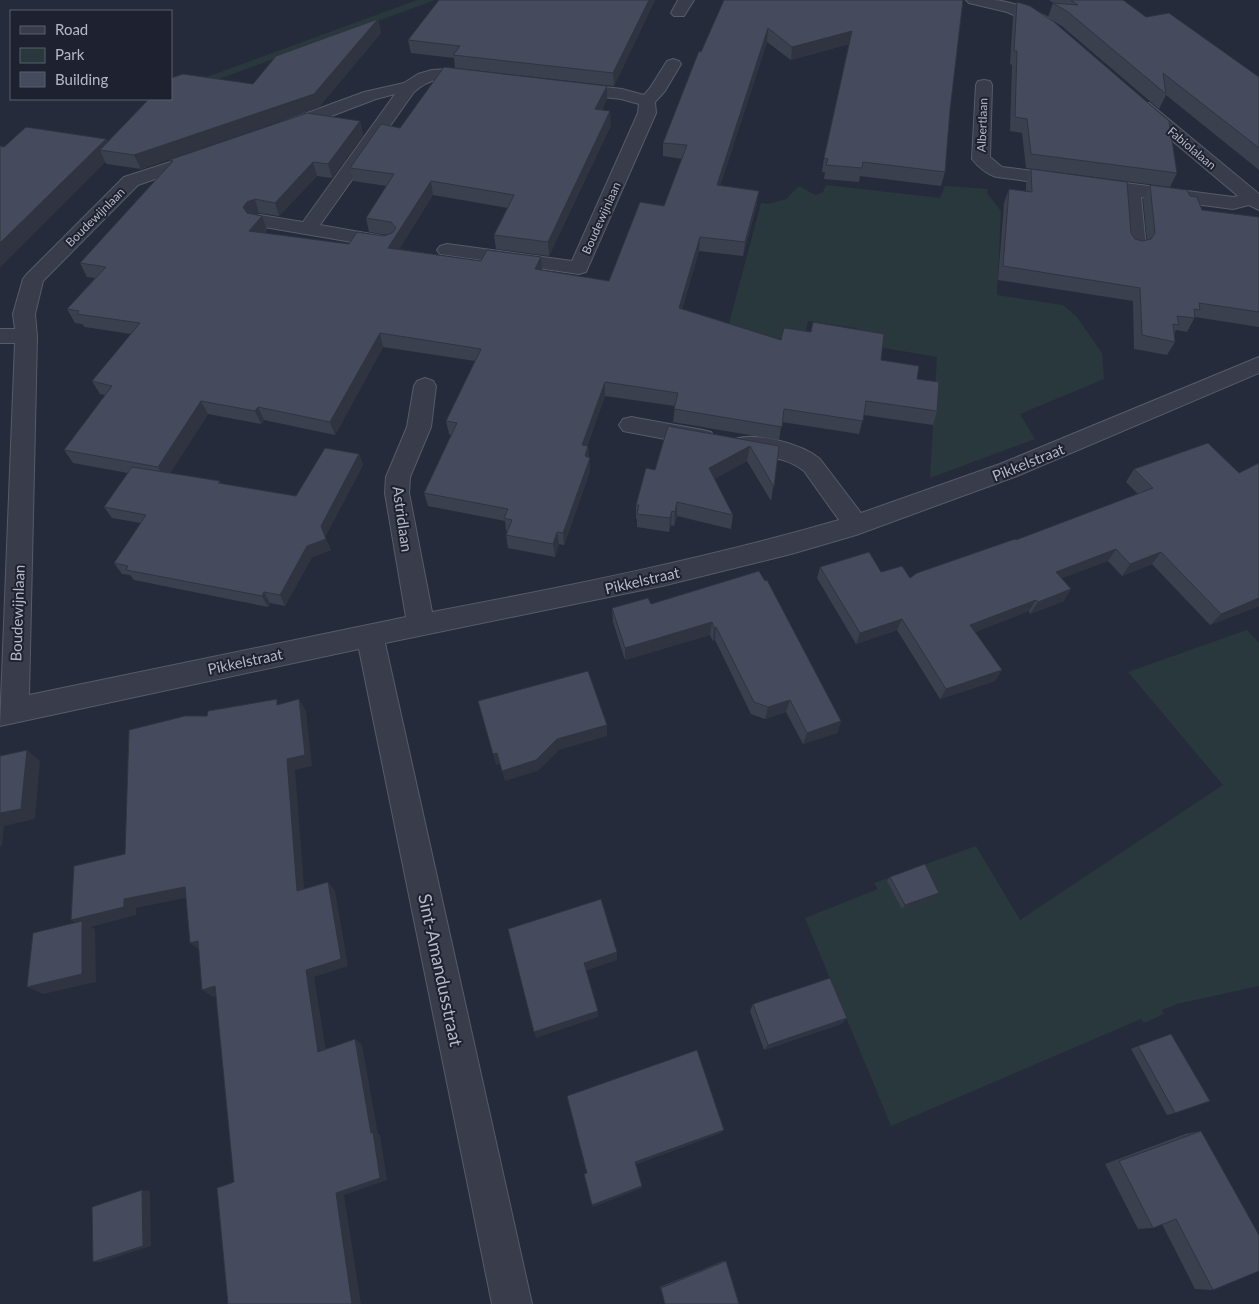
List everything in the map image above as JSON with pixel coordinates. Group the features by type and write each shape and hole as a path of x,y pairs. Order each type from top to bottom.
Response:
{"street":[{"path":"974,0 997,4 1031,15 1063,37"},
{"name":"Boudewijnlaan","path":"447,250 579,268 647,113 647,101 657,91 673,64"},
{"path":"308,230 408,88 418,77 439,72 497,79"},
{"name":"Albertlaan","path":"984,85 981,159 997,172 1233,203 1256,202"},
{"path":"554,86 622,94 647,101"},
{"path":"270,133 335,110 349,102 393,88 408,88"},
{"name":"Fabiolalaan","path":"1127,94 1256,202"},
{"path":"335,110 356,107 394,109"},
{"name":"Boudewijnlaan","path":"7,712 26,336 24,314 33,278 130,181 224,149"},
{"path":"1131,190 1136,247"},
{"path":"260,222 387,242"},
{"path":"0,336 26,336"},
{"name":"Pikkelstraat","path":"7,712 723,561 856,525 1012,470 1259,364"},
{"name":"Astridlaan","path":"421,626 397,494 398,477 419,427 426,386"},
{"path":"631,425 792,453 805,458 856,525"},
{"name":"Sint-Amandusstraat","path":"370,636 512,1304"}],"green space":[{"path":"417,0 435,0 200,86 196,81"},
{"path":"826,185 940,198 945,186 988,189 987,193 1001,211 997,295 1063,305 1076,316 1102,353 1104,379 1020,414 1035,439 930,478 937,357 855,343 857,328 808,321 803,342 727,331 761,203 768,204 786,199 798,187 815,195 823,192"},
{"path":"1247,630 1259,643 1259,986 1177,1004 1162,1010 1164,1014 1144,1023 1141,1019 891,1126 805,918 878,889 874,883 976,846 1020,920 1223,785 1128,672"}],"building":[{"path":"439,0 649,0 613,73 453,55 460,46 408,40"},
{"path":"724,0 963,0 945,172 863,162 862,168 826,165 828,159 824,158 852,31 792,47 768,28 717,185 759,191 745,242 700,237 679,308 781,340 784,328 811,332 813,322 884,334 881,360 919,366 917,379 939,382 937,411 866,401 863,421 784,409 782,427 674,409 678,393 605,382 582,445 588,446 585,456 590,458 563,533 557,532 553,544 506,535 512,520 504,518 508,509 424,493 457,423 446,421 481,349 380,333 330,422 258,407 255,411 201,401 158,467 64,450 112,386 92,381 140,323 77,314 79,311 67,309 106,267 80,263 173,161 169,160 307,113 360,121 328,164 313,162 275,203 255,199 247,202 243,207 247,213 262,216 249,231 349,244 357,232 384,236 392,233 396,228 391,222 366,218 394,174 350,168 381,124 400,128 444,67 607,86 595,109 610,111 548,242 494,235 514,195 431,181 388,248 481,261 487,250 541,257 535,269 609,281 640,202 664,206 687,145 663,143 699,51 701,52"},
{"path":"1071,0 1123,0 1146,17 1169,13 1259,77 1259,148 1163,73 1166,94 1068,12 1053,3 1078,5"},
{"path":"1017,2 1030,6 1054,22 1169,121 1177,173 1031,154 1027,119 1015,117 1017,51 1014,51"},
{"path":"378,19 314,94 134,155 100,150 148,100 172,100 172,78 183,74 253,84 276,56"},
{"path":"26,127 106,139 0,243 0,146 4,147"},
{"path":"1031,169 1127,182 1131,233 1135,239 1142,241 1151,239 1155,233 1150,185 1187,190 1190,196 1197,197 1202,210 1259,217 1259,312 1199,303 1200,310 1194,309 1195,318 1177,316 1179,325 1173,324 1175,342 1142,335 1140,288 1003,266 1009,189 1032,192"},
{"path":"668,426 779,446 774,487 750,446 709,468 733,515 677,502 675,512 672,511 670,518 637,514 639,505 636,505 646,468 655,470"},
{"path":"1208,443 1239,473 1259,463 1259,598 1221,614 1161,552 1130,564 1116,549 1056,572 1071,589 970,625 1002,670 946,689 902,619 860,633 820,567 869,552 881,572 902,566 910,578 917,573 1016,540 1153,488 1134,469"},
{"path":"325,448 359,454 321,526 326,539 307,546 280,595 264,592 262,596 126,570 128,566 114,563 146,515 104,507 132,467 220,481 218,483 296,496"},
{"path":"759,571 765,581 767,580 841,721 807,733 790,700 768,707 754,702 712,622 625,648 612,608 648,598 651,604"},
{"path":"588,671 607,725 557,739 536,760 502,771 497,753 493,754 478,701"},
{"path":"277,699 277,705 299,699 305,755 287,759 297,891 328,882 341,959 306,970 318,1052 355,1039 380,1178 336,1193 352,1304 228,1304 217,1188 234,1182 215,986 202,990 198,941 190,943 185,887 124,899 124,907 71,920 74,866 125,854 129,730 185,716 207,716 208,711"},
{"path":"27,750 21,809 0,813 0,756"},
{"path":"925,864 939,893 905,905 890,877"},
{"path":"601,899 617,952 584,963 598,1011 534,1032 508,929"},
{"path":"82,921 82,974 27,987 33,933"},
{"path":"830,978 847,1018 768,1045 753,1004"},
{"path":"1171,1034 1210,1101 1175,1113 1138,1046"},
{"path":"697,1050 724,1130 635,1162 642,1186 592,1205 584,1174 587,1173 567,1096"},
{"path":"1201,1131 1259,1235 1259,1271 1213,1290 1176,1219 1153,1228 1119,1161"},
{"path":"142,1190 143,1246 93,1262 92,1207"},
{"path":"726,1261 739,1304 665,1304 661,1288"}]}
